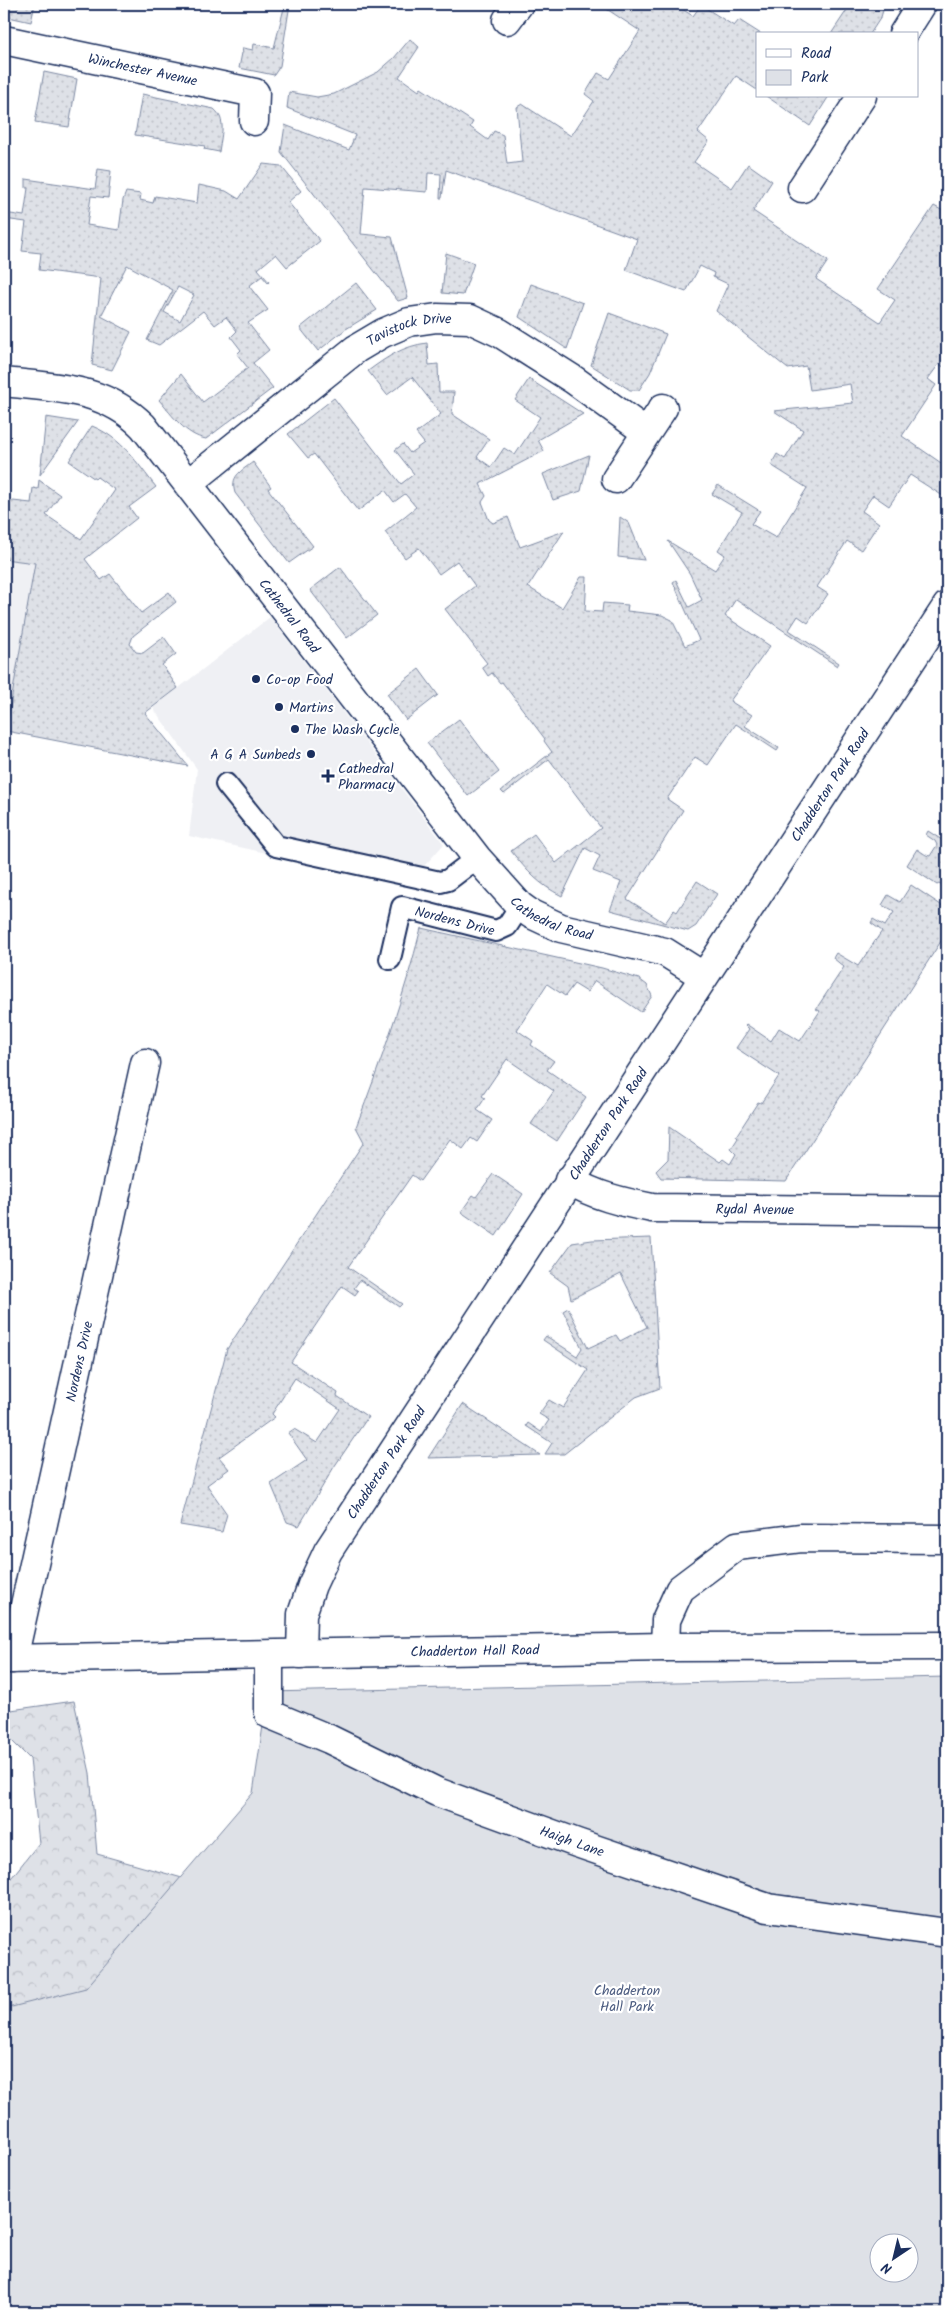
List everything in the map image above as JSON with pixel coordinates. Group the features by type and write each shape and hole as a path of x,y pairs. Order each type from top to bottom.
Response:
{"street":[{"path":"904,32 922,4"},
{"name":"Winchester Avenue","path":"4,40 256,93 254,121"},
{"path":"802,188 861,98"},
{"name":"Tavistock Drive","path":"189,483 356,349 383,333 410,322 436,318 470,320 500,333 574,380 646,432"},
{"name":"Cathedral Road","path":"4,382 80,392 115,403 130,413 143,426 189,483 477,858 520,906 561,928 664,952 703,976"},
{"path":"616,479 663,408"},
{"name":"Chadderton Park Road","path":"301,1654 302,1614 312,1585 328,1551 569,1180 947,606"},
{"name":"Nordens Drive","path":"8,1659 145,1064"},
{"name":"Rydal Avenue","path":"569,1180 584,1189 617,1201 652,1208 947,1211"},
{"path":"666,1647 666,1620 680,1590 737,1546 801,1538 947,1539"},
{"name":"Chadderton Hall Road","path":"8,1659 666,1647 947,1646"},
{"name":"Haigh Lane","path":"269,1654 269,1714 329,1739 437,1792 768,1908 947,1933"}],"lane":[{"path":"226,784 276,846 440,882 448,880 477,858"},
{"name":"Nordens Drive","path":"390,959 402,907 496,930 506,926 520,906"}],"shaded area":[{"path":"4,559 36,563 4,740"},
{"path":"270,617 444,844 408,884 189,836 197,769 153,708"}],"green space":[{"path":"4,4 35,4 31,22 4,16"},
{"path":"285,4 290,4 280,66 274,75 239,68 243,48 253,50 254,44 274,48"},
{"path":"599,4 674,4 693,16 701,5 734,26 739,20 758,32 756,32 756,89 736,76 698,132 709,141 694,162 732,188 748,164 772,181 753,211 828,261 816,279 880,322 895,300 878,289 934,206 945,212 947,209 947,369 939,364 928,379 936,385 902,436 947,467 947,489 943,496 910,475 889,506 873,495 862,511 879,523 861,550 847,541 817,587 828,594 808,623 798,616 789,630 839,663 837,666 736,599 725,616 770,646 730,701 752,715 745,726 779,748 777,751 736,724 708,765 695,757 667,799 683,810 627,899 665,923 674,910 677,912 697,881 717,894 696,926 688,931 610,910 621,882 593,871 600,856 585,848 562,896 546,887 534,877 511,851 534,834 556,863 601,828 549,759 504,794 501,791 552,752 544,741 545,739 502,682 500,683 492,673 488,676 482,667 487,663 445,609 475,586 457,561 439,574 419,548 405,558 385,532 416,507 405,494 394,502 385,490 358,511 314,454 308,458 288,434 334,398 401,484 414,474 395,450 403,444 410,453 424,443 416,433 441,414 412,377 387,395 368,371 396,353 418,344 427,343 429,365 438,364 439,392 454,392 452,414 489,439 477,457 491,467 504,448 515,455 540,417 515,400 529,379 583,414 538,440 544,451 480,484 486,496 482,502 489,520 493,523 508,517 520,547 564,531 528,587 562,608 581,577 587,577 585,611 602,612 603,603 628,605 627,611 662,615 672,620 685,646 699,640 673,582 676,580 689,607 702,600 690,574 668,541 715,570 725,555 718,550 742,512 712,494 718,485 760,511 751,524 776,538 807,488 771,465 777,454 785,459 803,430 774,411 853,403 850,384 810,390 806,366 788,369 716,311 728,284 713,277 714,273 700,266 686,292 626,270 637,239 446,170 442,198 440,198 441,174 428,173 427,192 365,187 361,234 392,237 408,298 398,301 281,152 285,125 349,150 355,135 287,108 289,92 317,97 334,94 378,72 394,58 410,39 419,47 399,77 419,91 421,88 473,122 470,127 488,140 494,131 503,135 507,164 522,162 517,107 522,104 571,136 594,101 585,94 598,73 609,79 640,31"},
{"path":"851,4 885,4 881,17 871,32 832,32"},
{"path":"44,72 77,79 69,127 35,122"},
{"path":"142,94 214,109 221,118 222,123 219,152 204,149 205,146 135,135"},
{"path":"769,98 828,98 810,126"},
{"path":"263,164 281,166 301,191 288,202 320,241 287,267 276,254 258,269 269,282 262,276 249,286 268,310 248,323 269,350 253,363 273,388 206,439 186,429 159,400 181,374 203,402 248,368 237,354 241,350 231,337 237,331 226,317 215,325 203,311 159,345 147,340 173,290 127,265 101,316 131,332 112,370 92,365 101,278 39,270 41,253 22,251 26,222 4,219 4,213 24,216 28,188 26,188 26,179 95,189 98,169 111,171 108,198 91,196 87,225 119,230 123,200 126,192 141,194 140,200 153,203 155,196 197,203 199,185 226,191 239,199","holes":["178,287 194,295 180,321 164,312"]},
{"path":"446,253 474,263 463,295 442,293"},
{"path":"356,283 377,310 346,329 318,351 300,328"},
{"path":"531,284 583,303 567,349 519,317"},
{"path":"609,313 666,334 650,373 639,390 630,390 591,365"},
{"path":"46,417 78,422 40,475"},
{"path":"92,426 103,431 120,444 156,487 129,507 137,518 85,559 101,580 110,574 141,613 169,592 176,602 133,636 130,644 136,652 143,653 164,637 176,654 162,665 178,688 145,713 188,766 6,731 35,563 4,559 4,500 31,503 33,488 38,489 39,480 60,495 46,515 81,539 115,490 69,461"},
{"path":"589,455 581,491 553,500 543,474"},
{"path":"253,462 271,487 268,489 313,546 289,563 235,493 235,478"},
{"path":"620,517 629,523 644,560 618,557"},
{"path":"340,567 377,615 347,638 310,590"},
{"path":"419,669 438,695 406,720 387,694"},
{"path":"459,719 499,772 468,796 427,743"},
{"path":"928,831 942,840 947,833 947,889 939,884 937,885 907,865 917,849 930,856 937,845 935,841 926,835"},
{"path":"911,885 947,909 947,932 786,1181 661,1178 656,1171 668,1159 669,1127 720,1162 723,1159 730,1164 736,1154 731,1149 738,1138 736,1136 758,1102 761,1103 779,1076 736,1048 749,1029 745,1025 771,1041 779,1028 800,1041 820,1011 816,1009 844,967 833,958 836,953 858,966 882,931 871,923 873,919 885,926 894,912 882,905 888,895 900,902"},
{"path":"421,928 602,968 639,979 647,985 652,996 641,1012 595,981 587,992 574,984 565,996 547,984 517,1030 533,1041 531,1045 554,1061 547,1070 586,1097 557,1141 531,1124 554,1091 507,1059 482,1096 485,1098 477,1110 492,1120 477,1142 471,1138 463,1149 450,1139 420,1181 412,1175 348,1267 402,1304 399,1307 360,1280 354,1288 358,1291 355,1295 342,1286 291,1362 338,1393 337,1396 368,1417 334,1467 299,1526 287,1522 271,1484 307,1460 288,1433 294,1429 317,1443 340,1409 295,1378 272,1414 275,1417 219,1457 229,1469 207,1485 227,1514 222,1532 180,1525 227,1349 364,1142 356,1127 392,1029"},
{"path":"493,1174 523,1194 496,1236 461,1212 473,1195 476,1197"},
{"path":"651,1238 660,1388 636,1397 564,1454 545,1454 552,1443 526,1426 528,1423 541,1432 549,1420 539,1414 549,1400 563,1408 588,1370 543,1340 546,1336 577,1356 582,1348 563,1311 568,1308 588,1348 616,1335 620,1341 647,1327 621,1274 571,1299 568,1286 550,1273 572,1243 592,1240"},
{"path":"463,1404 540,1455 428,1458"},
{"name":"Chadderton Hall Park","path":"947,1677 947,2312 4,2312 4,2009 86,1988 253,1793 268,1692"},
{"path":"74,1701 90,1773 97,1854 292,1909 4,2106 4,1887 39,1843 30,1759 4,1733 4,1711"}],"place":[{"name":"Co-op Food","path":"256,679"},
{"name":"Martins","path":"279,707"},
{"name":"The Wash Cycle","path":"295,729"},
{"name":"A G A Sunbeds","path":"311,754"},
{"name":"Cathedral Pharmacy","path":"328,776"}]}
